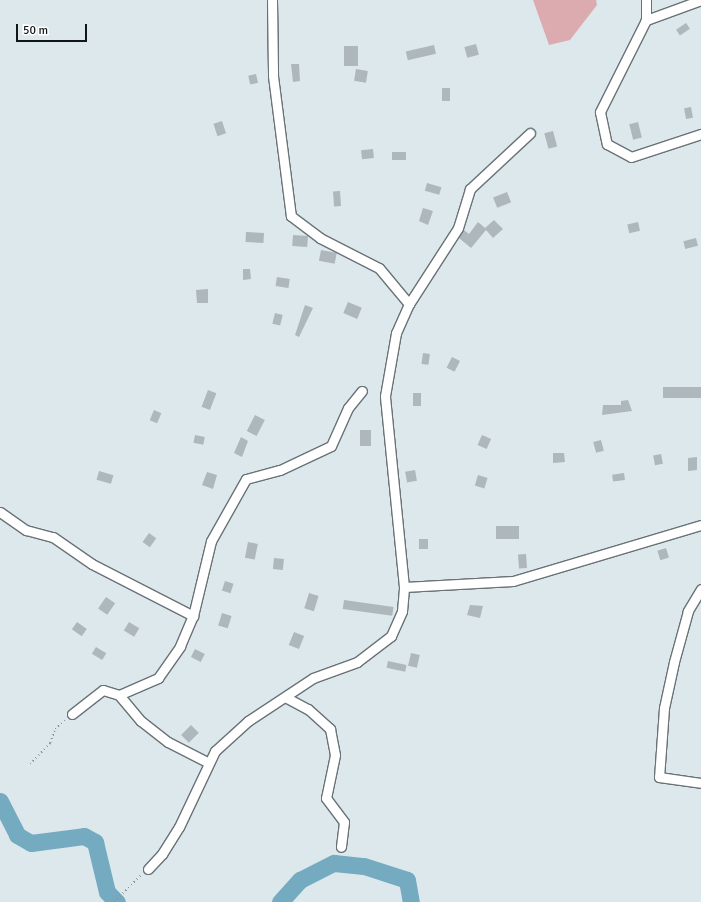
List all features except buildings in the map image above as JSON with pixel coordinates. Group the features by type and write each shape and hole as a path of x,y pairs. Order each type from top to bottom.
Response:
{"street":[{"path":"272,0 273,76 291,216 320,238 379,268 409,304"},
{"path":"646,0 646,20 600,112 607,144 631,157 701,134"},
{"path":"646,20 701,0"},
{"path":"148,869 162,854 179,827 207,762 248,721 313,678 357,662 375,651 390,636 402,611 404,587 385,396 396,333 409,304 458,228 470,188 530,133"},
{"path":"119,695 158,678 180,646 193,616 211,542 246,479 280,470 330,446 348,408 362,391"},
{"path":"0,512 26,530 53,537 92,564 193,616"},
{"path":"404,587 512,581 701,525"},
{"path":"701,589 688,611 674,662 664,708 659,777 701,783"},
{"path":"72,714 103,690 119,695 141,721 168,742 207,762"},
{"path":"285,697 308,709 330,729 334,754 326,798 344,822 341,847"}],"path":[{"path":"30,764 50,744 55,729 72,714"},
{"path":"114,902 141,875"}],"shaded area":[{"path":"533,0 596,0 597,5 570,40 549,45"}],"waterway":[{"path":"0,801 17,835 31,843 84,836 95,842 107,892 117,902"},
{"path":"280,902 300,880 334,863 364,866 407,880 411,902"}]}
